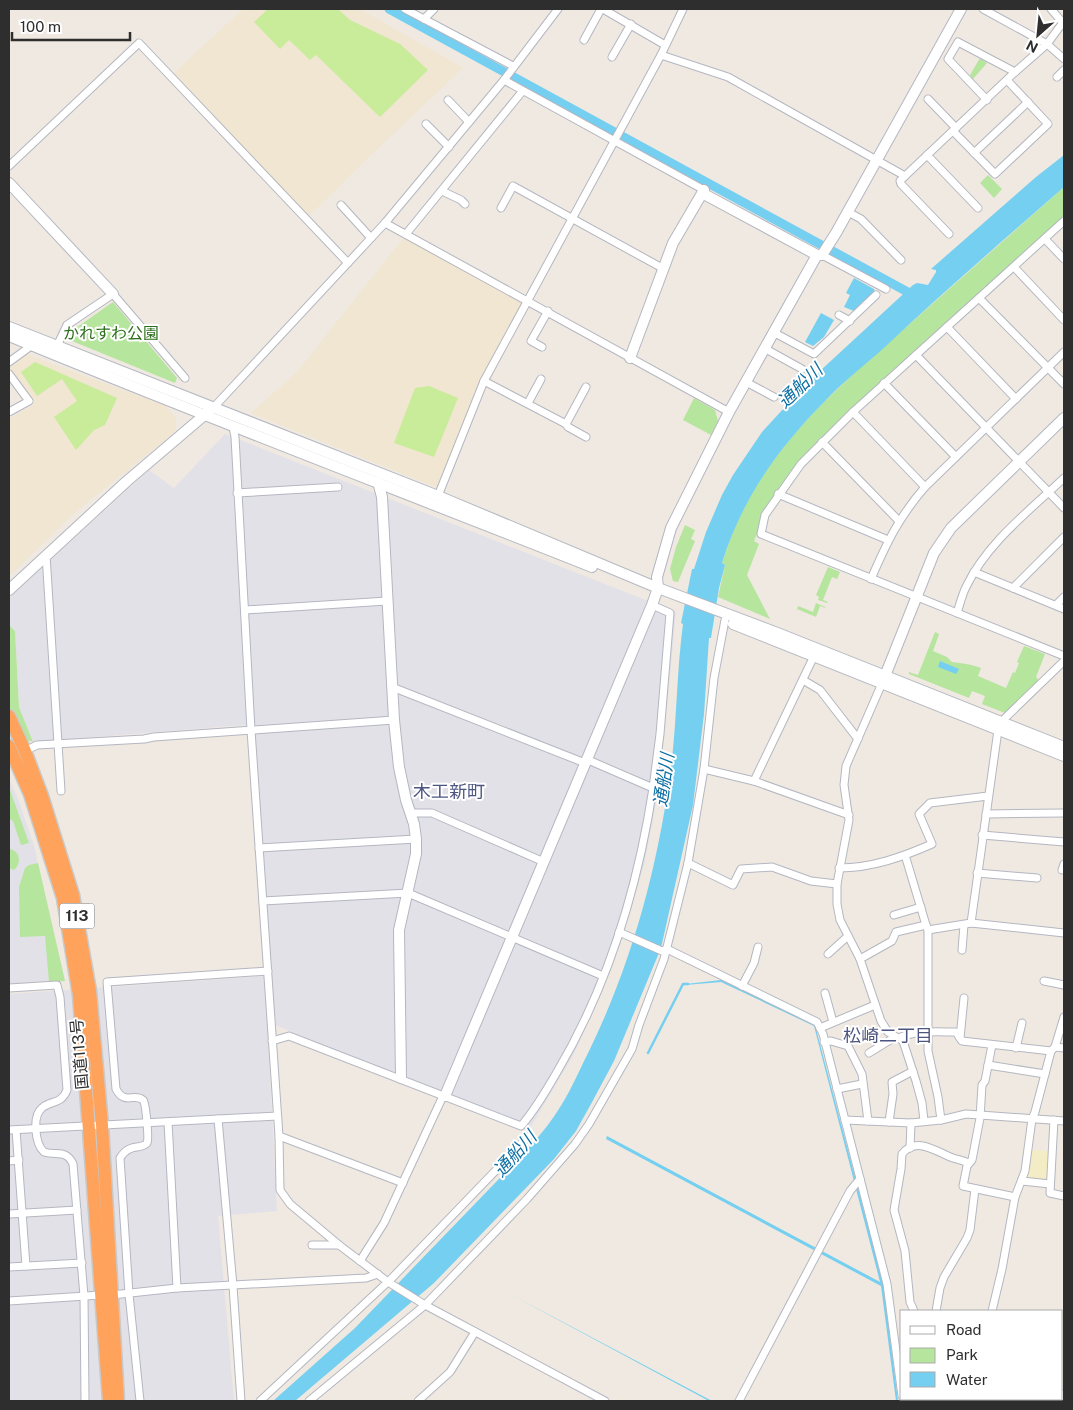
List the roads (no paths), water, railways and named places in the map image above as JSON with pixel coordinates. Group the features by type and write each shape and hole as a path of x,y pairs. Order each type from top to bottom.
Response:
{"highway":[{"name":"国道113号","path":"9,716 42,796 73,895 90,991 108,1207 109,1401"},
{"name":"国道113号","path":"9,746 30,794 63,898 79,995 94,1206 107,1295 118,1401"}],"street":[{"path":"405,9 512,68"},
{"path":"424,19 434,9"},
{"path":"9,588 127,481 214,407 385,223 470,122 558,9"},
{"path":"584,40 602,9 665,45"},
{"path":"438,496 484,381 661,55 683,9"},
{"path":"663,592 658,577 671,528 729,412 773,332 848,212 960,9"},
{"path":"986,9 1047,44 1064,59"},
{"path":"949,234 901,184 900,180 1047,44 1064,22 1051,9"},
{"path":"612,57 631,24"},
{"path":"987,100 948,59 958,42 1015,72"},
{"path":"9,166 139,43 348,263"},
{"path":"661,55 728,77 905,176"},
{"path":"1058,77 1064,70"},
{"path":"504,78 703,191 886,289"},
{"path":"928,99 974,153 995,174 1048,124 1007,80"},
{"path":"406,234 521,94"},
{"path":"448,100 470,122"},
{"path":"974,153 1028,102"},
{"path":"426,124 449,146"},
{"path":"927,155 978,208"},
{"path":"9,183 113,294 185,378"},
{"path":"501,208 513,186 664,269"},
{"path":"442,191 462,200 466,204"},
{"path":"630,358 673,243 703,191"},
{"path":"341,205 371,238"},
{"path":"848,212 861,219 901,260"},
{"path":"1064,221 884,383 800,464 765,515 761,534 1064,656"},
{"path":"385,223 729,412"},
{"path":"1044,239 1064,259"},
{"path":"1014,267 1064,320"},
{"path":"56,346 67,325 113,294"},
{"path":"773,332 814,354 876,295"},
{"path":"979,298 1064,384"},
{"path":"542,347 531,341 548,311"},
{"path":"839,315 850,320"},
{"path":"9,327 438,496 814,656 884,679"},
{"path":"947,327 1016,399"},
{"path":"9,336 233,427 663,592"},
{"path":"9,362 31,346"},
{"path":"764,348 802,369"},
{"path":"872,579 888,540 899,521 925,487 1064,352"},
{"path":"916,354 1064,508"},
{"path":"9,374 29,401 9,412"},
{"path":"528,404 541,378"},
{"path":"484,381 566,424 586,437"},
{"path":"746,382 774,397"},
{"path":"884,383 956,456"},
{"path":"9,388 16,384"},
{"path":"566,424 586,387"},
{"path":"853,412 925,487"},
{"path":"924,1121 922,1103 903,1042 885,1027 875,1005 860,959 840,920 837,884 849,815 844,777 846,766 884,679 934,553 951,528 1064,418"},
{"path":"233,427 245,610 250,730 279,1136 280,1190 290,1204 388,1282 425,1305 605,1401"},
{"path":"822,442 899,521"},
{"path":"957,613 974,572 986,555 1011,528 1064,478"},
{"path":"378,482 382,498 394,720 399,767 414,824 416,839 416,854 399,930 401,1078"},
{"path":"237,493 338,486"},
{"path":"778,494 888,540"},
{"path":"1012,588 1064,537"},
{"path":"46,555 61,791"},
{"path":"974,572 1064,609"},
{"path":"360,1261 384,1223 444,1096 652,605 663,592"},
{"path":"1056,605 1064,597"},
{"path":"245,610 387,601"},
{"path":"272,1041 289,1036 401,1078 520,1126 544,1094 568,1053 604,976 619,932 644,839 660,734 670,613 652,605"},
{"path":"723,617 1000,726 1064,756"},
{"path":"309,1401 425,1305 527,1199 575,1144 589,1124 632,1049 664,950 688,863 704,769 723,617"},
{"path":"754,781 814,656"},
{"path":"962,950 977,873 1000,726 1064,661"},
{"path":"803,680 820,690 858,739"},
{"path":"392,687 652,788"},
{"path":"25,752 37,745 394,720"},
{"path":"1000,726 1064,748"},
{"path":"704,769 754,781 849,815"},
{"path":"839,868 869,865 905,855 932,844 919,814 930,803 988,796"},
{"path":"410,813 432,813 544,862"},
{"path":"986,814 1064,813"},
{"path":"982,835 1064,842"},
{"path":"259,848 416,839"},
{"path":"905,855 927,927 928,1051 941,1120"},
{"path":"688,863 733,885 741,870 772,867 811,881 837,884"},
{"path":"977,873 1037,878"},
{"path":"263,901 408,893 604,976"},
{"path":"894,915 921,907"},
{"path":"860,959 892,941 896,932 927,927 967,924 1064,933"},
{"path":"619,932 664,950 817,1022 837,1089 887,1284 900,1381"},
{"path":"828,954 848,936"},
{"path":"742,986 754,963 758,947"},
{"path":"140,1401 129,1294 120,1158 129,1148 144,1146 148,1140 145,1104 139,1098 124,1098 119,1095 116,1089 107,982 268,971"},
{"path":"1044,981 1064,985"},
{"path":"9,988 57,985 60,998 67,1090 65,1096 60,1100 40,1109 36,1129 40,1149 49,1153 61,1153 71,1160 73,1164 84,1296 85,1401"},
{"path":"825,993 833,1022"},
{"path":"960,1038 964,998"},
{"path":"820,1028 875,1005"},
{"path":"992,1310 1016,1197 1022,1180 1032,1118 1064,1017"},
{"path":"1016,1048 1022,1023"},
{"path":"869,1053 906,1034 927,1032 956,1032 962,1041 1016,1048 1064,1048"},
{"path":"824,1042 831,1041 848,1046 862,1074 868,1121"},
{"path":"992,1045 986,1081 982,1085 972,1160 968,1163 963,1186 1016,1197"},
{"path":"988,1066 1045,1074"},
{"path":"889,1122 893,1094 892,1082 913,1071"},
{"path":"837,1089 862,1084"},
{"path":"845,1120 911,1123 941,1120 966,1114 979,1114 1064,1121"},
{"path":"26,1266 19,1160 13,1130 277,1116"},
{"path":"218,1119 241,1401"},
{"path":"1054,1120 1050,1193 1064,1196"},
{"path":"168,1122 177,1288"},
{"path":"910,1148 911,1123"},
{"path":"279,1136 403,1183"},
{"path":"260,1401 388,1282 528,1137"},
{"path":"914,1310 910,1302 904,1251 894,1210 902,1154 910,1148 931,1147 954,1159 961,1159 968,1163"},
{"path":"9,1161 19,1160"},
{"path":"740,1401 819,1251 860,1179"},
{"path":"1022,1180 1050,1184"},
{"path":"936,1310 944,1277 970,1230 975,1189"},
{"path":"9,1214 77,1210"},
{"path":"312,1245 339,1244"},
{"path":"9,1267 82,1263"},
{"path":"9,1300 129,1294 177,1288 366,1278 378,1274"},
{"path":"418,1401 450,1372 475,1332"},
{"path":"1063,1401 1064,1395"}],"water":[{"path":"1064,155 1064,187 952,285 827,399 778,455 751,495 740,517 722,563 725,565 719,588 711,638 709,638 704,714 693,805 661,948 614,1061 576,1131 554,1159 434,1283 295,1401 273,1401 355,1328 521,1156 551,1121 574,1083 606,1015 632,944 643,907 667,796 674,742 683,624 681,623 692,569 694,569 706,532 722,495 733,475 762,432 807,383 913,285 917,283 928,285 936,272 936,270 931,269 1036,177"},
{"path":"854,278 874,289 875,292 854,311 844,307 850,295 846,293"},
{"path":"821,313 834,320 824,337 813,346 805,342"},
{"path":"940,661 959,669 956,674 938,667"},
{"path":"721,980 815,1025 884,1287 898,1401 896,1401 881,1286 606,1139 607,1136 880,1282 814,1026 721,982 685,985"},
{"path":"510,1294 712,1401 709,1401"}],"waterway":[{"path":"389,9 915,296"},
{"path":"648,1053 683,984 688,984"}],"district":[{"name":"木工新町","path":"449,792"},
{"name":"松崎二丁目","path":"888,1036"}],"park label":[{"name":"かれすわ公園","path":"111,333"}],"water label":[{"name":"通船川","path":"800,386"},
{"name":"通船川","path":"664,780"},
{"name":"通船川","path":"515,1154"}]}
